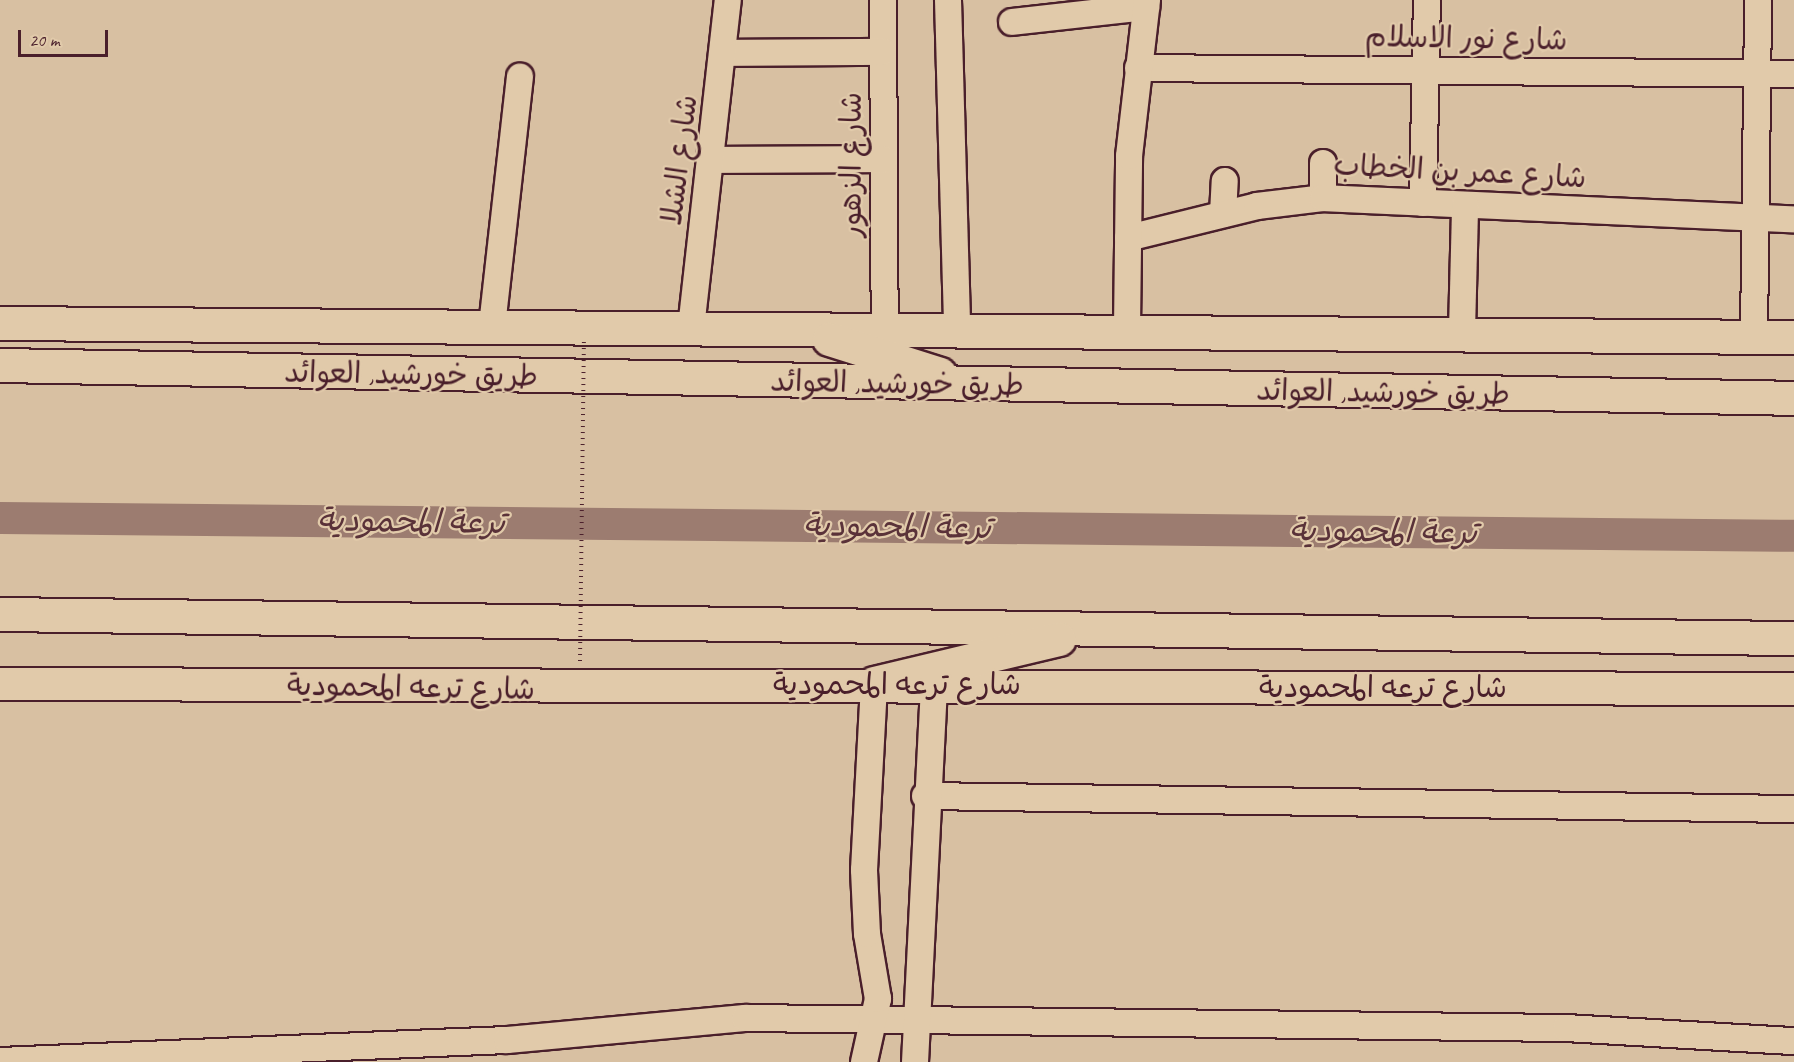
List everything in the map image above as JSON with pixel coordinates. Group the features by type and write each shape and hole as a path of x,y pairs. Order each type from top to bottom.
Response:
{"main road":[{"name":"طريق خورشيد, العوائد","path":"0,323 885,330 1127,328 1794,337"},
{"path":"796,329 973,385"},
{"name":"طريق خورشيد, العوائد","path":"0,365 973,385 1794,398"},
{"path":"0,614 1108,627 1794,638"},
{"path":"874,683 1108,627"}],"street":[{"name":"شارع الشلا","path":"691,328 714,160 728,0"},
{"name":"شارع الزهور","path":"883,0 885,330"},
{"path":"948,0 957,329"},
{"path":"1423,203 1427,0"},
{"path":"1754,336 1758,0"},
{"path":"1012,22 1147,4 1138,68 1128,238 1127,328"},
{"path":"724,53 883,52"},
{"name":"شارع نور الاسلام","path":"1138,68 1794,74"},
{"path":"492,326 520,77"},
{"path":"714,160 884,159"},
{"path":"1323,163 1323,198"},
{"path":"1223,214 1225,181"},
{"name":"شارع عمر بن الخطاب","path":"1128,238 1223,214 1323,198 1794,219"},
{"path":"1462,332 1465,205"},
{"path":"864,1062 878,999 867,934 864,870 874,683"},
{"name":"شارع ترعه المحمودية","path":"0,684 551,689 874,683 1794,689"},
{"path":"915,1062 914,1019 925,796 934,684"},
{"path":"925,796 1794,809"},
{"path":"0,1061 507,1040 745,1018 1566,1028 1794,1041"}],"path":[{"path":"580,661 585,339"}],"waterway":[{"name":"ترعة المحمودية","path":"0,518 1794,536"}]}
